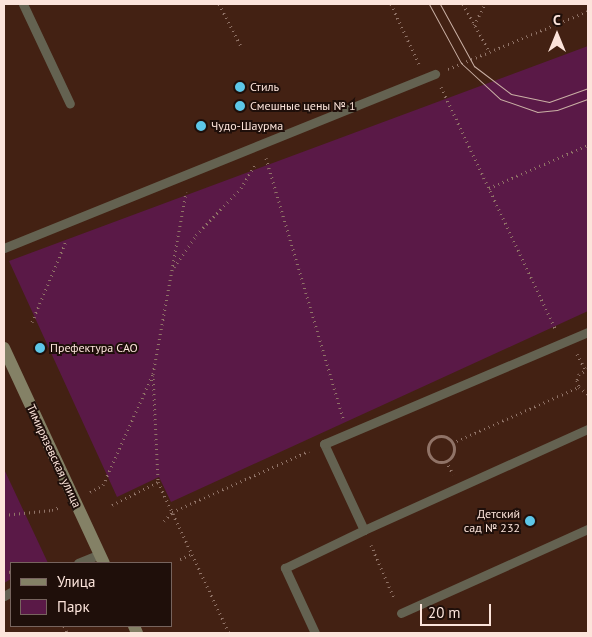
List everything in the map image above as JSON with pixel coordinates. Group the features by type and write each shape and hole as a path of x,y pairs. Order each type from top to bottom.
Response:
{"main road":[{"name":"Тимирязевская улица","path":"4,348 102,558"}],"lane":[{"path":"23,4 70,104"},
{"path":"4,248 435,74"},
{"path":"364,530 324,444 588,332"},
{"path":"315,633 285,568 364,530 588,429"},
{"path":"401,613 588,529"},
{"path":"83,562 102,558"}],"path":[{"path":"219,4 241,46"},
{"path":"391,4 425,78"},
{"path":"463,4 489,51"},
{"path":"474,25 485,4"},
{"path":"461,63 588,11"},
{"path":"435,74 562,343"},
{"path":"173,269 196,235 254,170 262,143"},
{"path":"262,143 348,433"},
{"path":"489,188 588,145"},
{"path":"190,172 153,374 158,482 228,633"},
{"path":"32,322 74,220"},
{"path":"579,387 580,374 588,369"},
{"path":"103,485 153,374"},
{"path":"579,387 588,394"},
{"path":"452,443 579,387"},
{"path":"441,436 452,443 452,456 446,461 433,460 429,455 428,449 435,438 441,436"},
{"path":"164,521 172,512 324,444"},
{"path":"112,505 158,482"},
{"path":"4,515 52,510"},
{"path":"364,530 401,613"},
{"path":"180,559 192,554"}],"green space":[{"path":"588,46 588,311 171,502 159,477 117,497 9,261"},
{"path":"4,469 48,562 10,562 10,580 4,583"}],"tram line":[{"path":"429,4 461,63 500,99 537,112 557,110 588,99"},
{"path":"440,4 474,66 511,94 549,102 588,88"}],"place":[{"name":"Стиль","path":"240,87"},
{"name":"Смешные цены № 1","path":"240,106"},
{"name":"Чудо-Шаурма","path":"201,126"},
{"name":"Префектура САО","path":"40,348"},
{"name":"Детский сад № 232","path":"530,521"}]}
